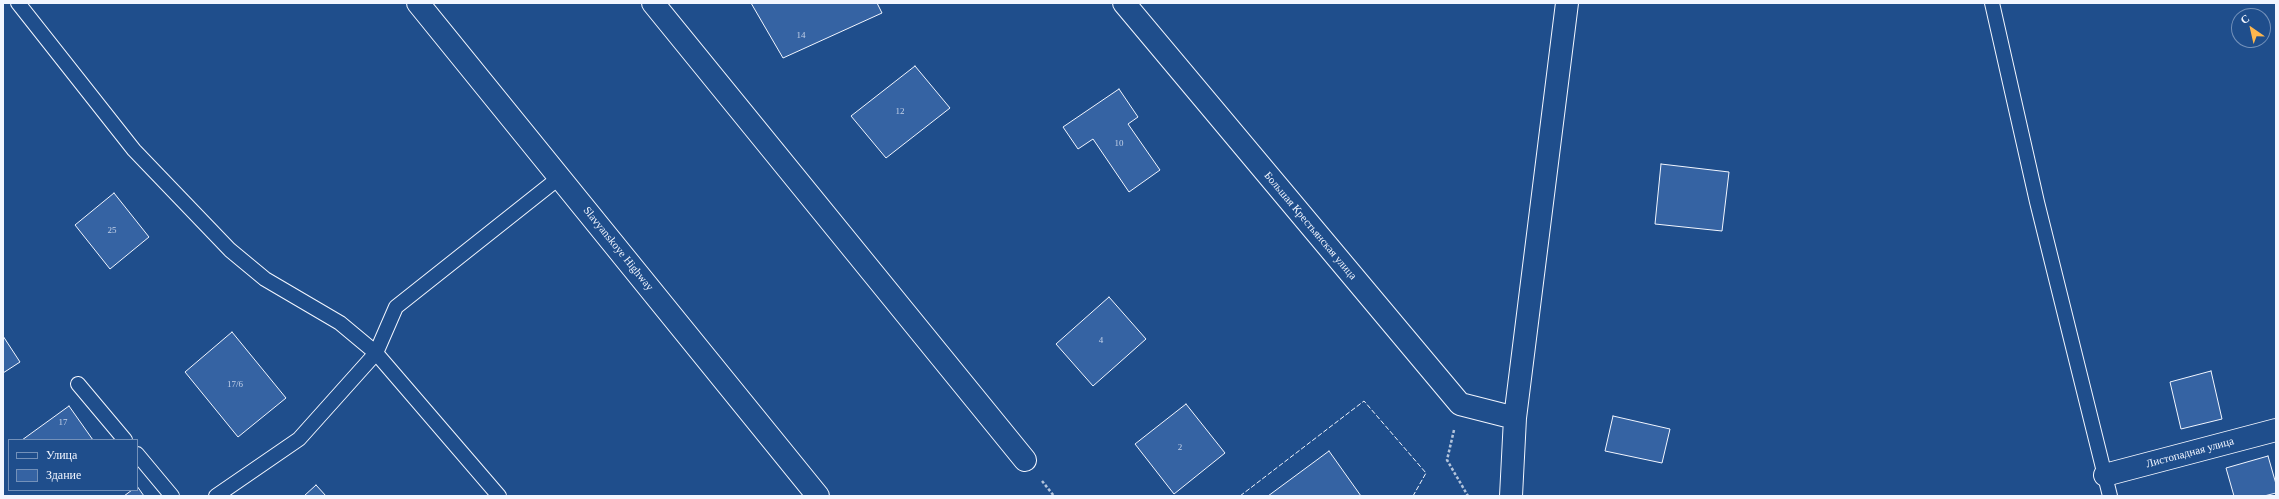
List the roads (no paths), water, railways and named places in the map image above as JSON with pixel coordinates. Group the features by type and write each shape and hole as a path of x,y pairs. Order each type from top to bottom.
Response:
{"street":[{"name":"Slavyanskoye Highway","path":"418,3 818,496"},
{"path":"653,3 1025,460"},
{"name":"Большая Крестьянская улица","path":"1124,3 1460,404 1515,418"},
{"path":"1511,496 1515,418 1567,3"},
{"name":"Листопадная улица","path":"2105,475 2276,430"}],"lane":[{"path":"18,3 134,150 230,250 265,279 340,323 376,353 499,496"},
{"path":"1992,3 2039,210 2110,496"},
{"path":"216,496 299,439 376,353 396,307 560,178"},
{"path":"78,384 124,439"},
{"path":"138,455 172,496"}]}
